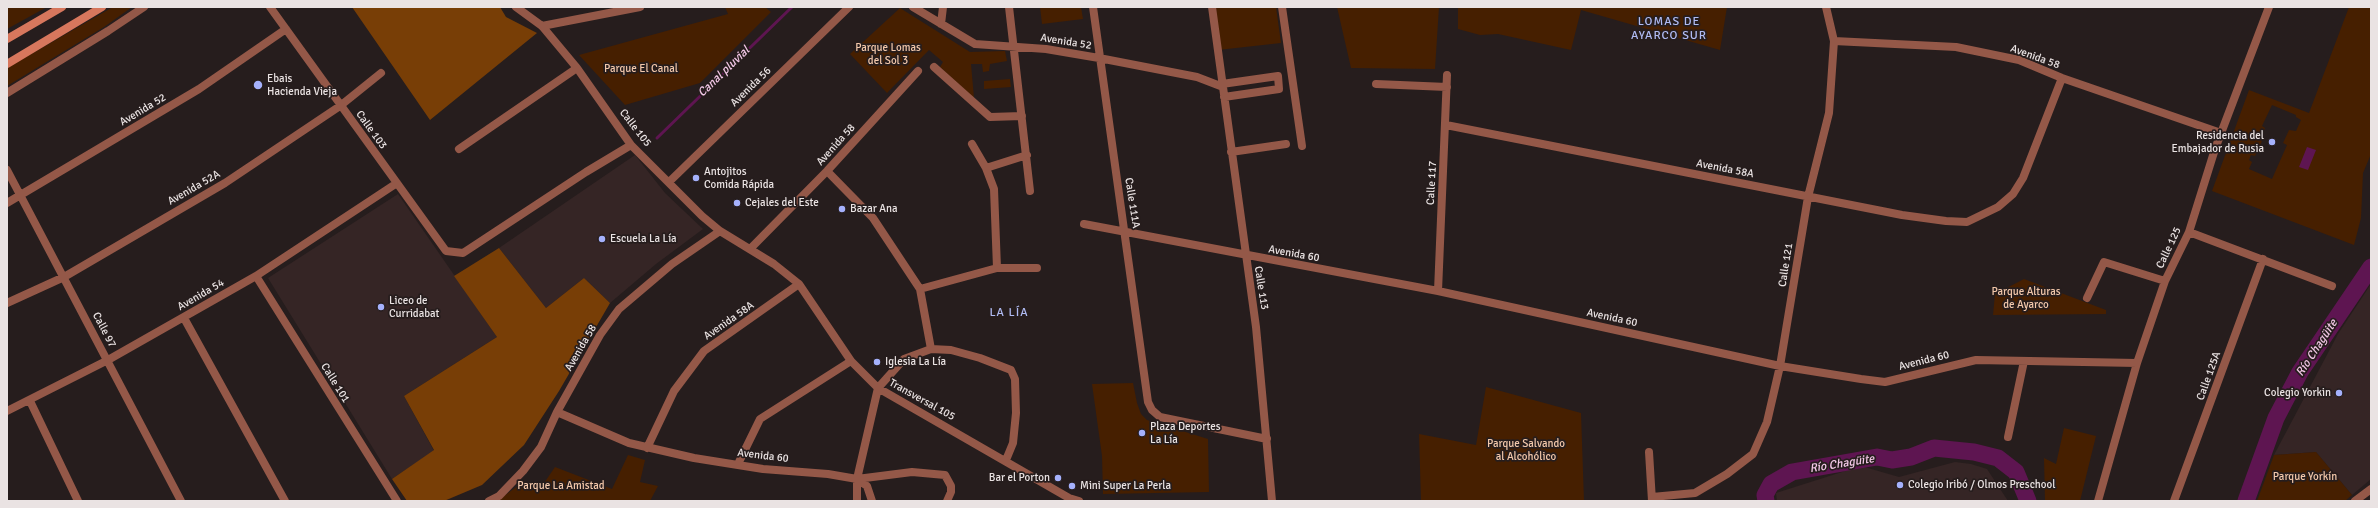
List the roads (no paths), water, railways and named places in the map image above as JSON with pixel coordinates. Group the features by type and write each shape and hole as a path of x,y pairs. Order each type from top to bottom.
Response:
{"main road":[{"path":"7,39 62,7"},
{"path":"7,64 102,7"}],"street":[{"path":"7,93 144,7"},
{"name":"Calle 103","path":"270,7 315,67 340,106 446,250 462,253 632,144"},
{"name":"Calle 105","path":"516,7 542,26 577,68 632,144 702,216 720,231 751,248"},
{"path":"542,26 640,7"},
{"name":"Avenida 56","path":"669,182 849,7"},
{"name":"Avenida 52","path":"913,7 975,44 1046,50 1099,58 1197,77 1222,85"},
{"path":"941,24 943,7"},
{"path":"1009,7 1030,191"},
{"name":"Calle 111A","path":"1093,7 1148,402 1152,410 1160,417 1267,439"},
{"name":"Calle 113","path":"1212,7 1245,256 1256,327 1272,501"},
{"path":"1282,7 1302,146"},
{"name":"Calle 121","path":"1652,499 1695,493 1727,474 1753,454 1767,422 1780,366 1808,197 1829,113 1834,41 1826,7"},
{"name":"Calle 125","path":"2098,501 2137,363 2166,281 2189,232 2221,133 2269,7"},
{"name":"Avenida 52","path":"7,203 199,89 286,29"},
{"name":"Avenida 58","path":"1834,41 1956,47 2019,60 2062,78 2221,133"},
{"path":"934,67 990,117 1022,116"},
{"path":"459,149 577,68"},
{"name":"Avenida 58","path":"751,248 827,172 918,71"},
{"name":"Avenida 52A","path":"7,303 64,277 225,183 340,106 381,73"},
{"name":"Calle 117","path":"1438,292 1447,75"},
{"path":"1222,85 1278,76 1279,89 1224,97"},
{"name":"Avenida 58A","path":"1446,125 1902,215 1946,221 1967,222 1998,207 2013,194 2024,178 2062,78"},
{"path":"1376,84 1447,87"},
{"path":"972,144 986,168 994,189 997,268"},
{"path":"1231,152 1286,144"},
{"path":"986,168 1027,155"},
{"name":"Calle 97","path":"7,170 181,501"},
{"path":"827,172 874,218 920,289 931,349"},
{"name":"Avenida 54","path":"7,411 108,360 256,276 397,183"},
{"name":"Avenida 60","path":"1084,224 1438,292 1780,366 1885,382 1976,360 2137,363"},
{"name":"Avenida 58","path":"489,501 499,496 523,471 541,447 557,412 600,335 619,309 672,264 720,231"},
{"path":"2189,232 2332,286"},
{"name":"Transversal 105","path":"751,248 799,284 851,361 878,388 1006,460 1069,498 1079,501"},
{"name":"Calle 125A","path":"2174,501 2263,259"},
{"path":"2087,298 2104,262 2166,281"},
{"path":"920,289 997,268 1037,268"},
{"name":"Calle 101","path":"256,276 397,501"},
{"name":"Avenida 58A","path":"647,448 674,391 704,351 799,284"},
{"path":"184,318 285,501"},
{"path":"857,501 857,479 878,388 904,359 931,349 951,350 980,358 1012,370 1015,379 1016,413 1013,444 1006,460"},
{"path":"738,464 760,419 851,361"},
{"path":"2008,437 2024,361"},
{"path":"30,400 78,501"},
{"name":"Avenida 60","path":"557,412 647,448 694,458 763,468 828,474 857,479 912,472 945,475 951,486 951,492 946,501"},
{"path":"1650,452 1652,499"},
{"path":"857,479 867,486 872,501"},
{"path":"2356,501 2371,489"}],"waterway":[{"name":"Canal pluvial","path":"657,138 792,7"},
{"name":"Río Chagüite","path":"2246,501 2276,418 2300,372 2371,267"},
{"name":"Río Chagüite","path":"1766,501 1765,495 1771,484 1792,472 1877,457 1892,460 1911,457 1934,448 1974,452 1998,458 2016,472 2028,501"}],"place":[{"name":"Ebais Hacienda Vieja","path":"258,85"},
{"name":"Residencia del Embajador de Rusia","path":"2272,142"},
{"name":"Antojitos Comida Rápida","path":"696,178"},
{"name":"Cejales del Este","path":"737,203"},
{"name":"Bazar Ana","path":"842,209"},
{"name":"Escuela La Lía","path":"602,239"},
{"name":"Liceo de Curridabat","path":"381,307"},
{"name":"Iglesia La Lía","path":"877,362"},
{"name":"Colegio Yorkin","path":"2339,393"},
{"name":"Plaza Deportes La Lía","path":"1142,433"},
{"name":"Bar el Porton","path":"1058,478"},
{"name":"Colegio Iribó / Olmos Preschool","path":"1900,485"},
{"name":"Mini Super La Perla","path":"1072,486"}],"district":[{"name":"LOMAS DE AYARCO SUR","path":"1669,29"},
{"name":"LA LÍA","path":"1009,313"}],"park label":[{"name":"Parque Lomas del Sol 3","path":"888,54"},
{"name":"Parque El Canal","path":"641,69"},
{"name":"Parque Alturas de Ayarco","path":"2026,298"},
{"name":"Parque Salvando al Alcohólico","path":"1526,450"},
{"name":"Parque Yorkín","path":"2305,477"},
{"name":"Parque La Amistad","path":"561,486"}]}
